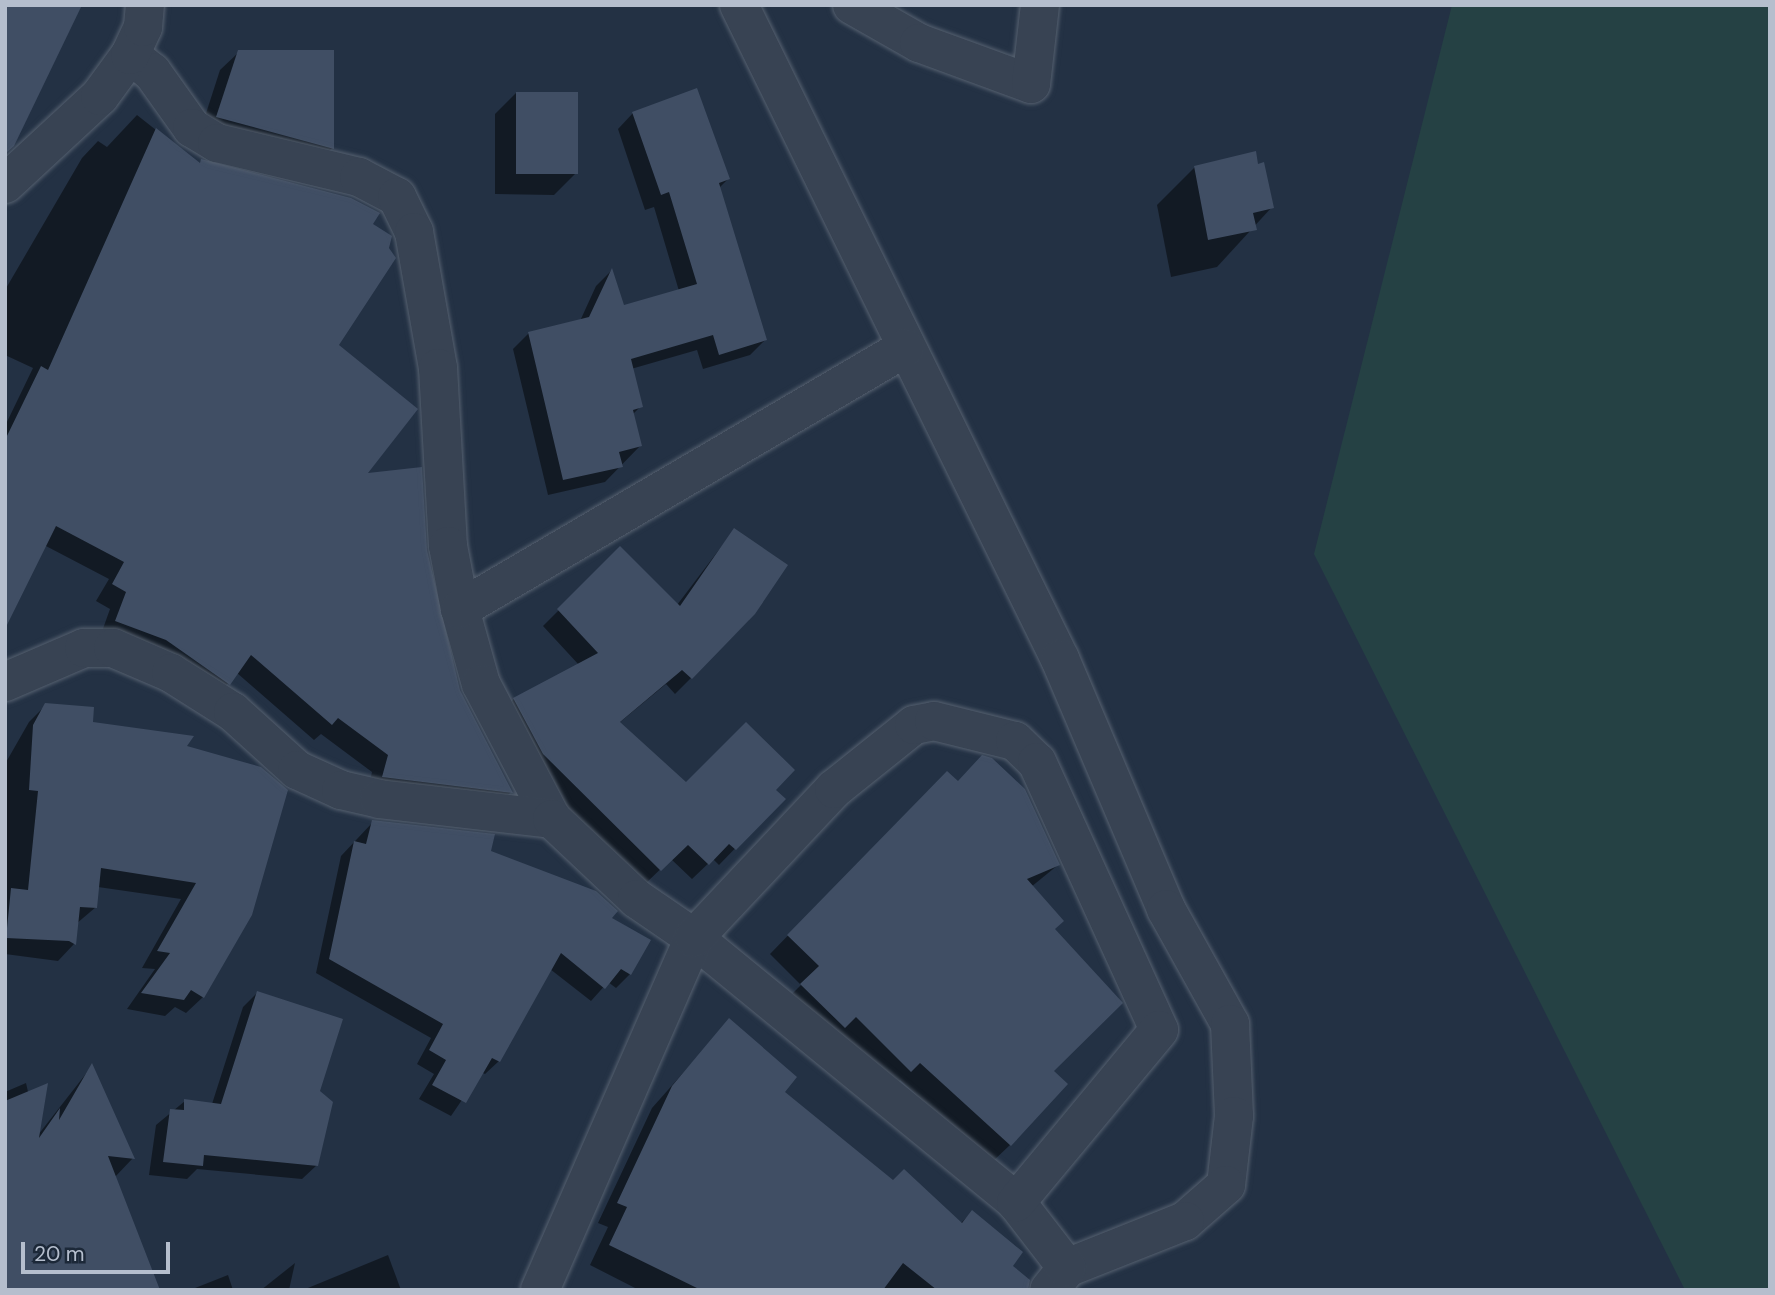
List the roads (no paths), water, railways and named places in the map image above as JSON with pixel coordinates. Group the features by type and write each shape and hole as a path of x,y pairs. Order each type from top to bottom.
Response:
{"street":[{"path":"5,184 100,96 130,55 143,27 145,5"},
{"path":"130,55 152,72 192,128 217,143 359,177 397,197 414,232 438,368 448,547 460,609 481,684 552,819 637,899 694,938 1016,1202 1058,1279 1185,1221 1226,1185 1234,1116 1230,1024 1166,909 1060,659 905,348 739,5"},
{"path":"852,5 919,43 1031,84 1040,5"},
{"path":"460,609 905,348"},
{"path":"5,682 84,648 113,648 171,673 233,712 297,770 341,790 379,799 552,819"},
{"path":"540,1290 694,938 834,789 914,725 934,721 1015,741 1037,762 1159,1030 1016,1202"}]}
